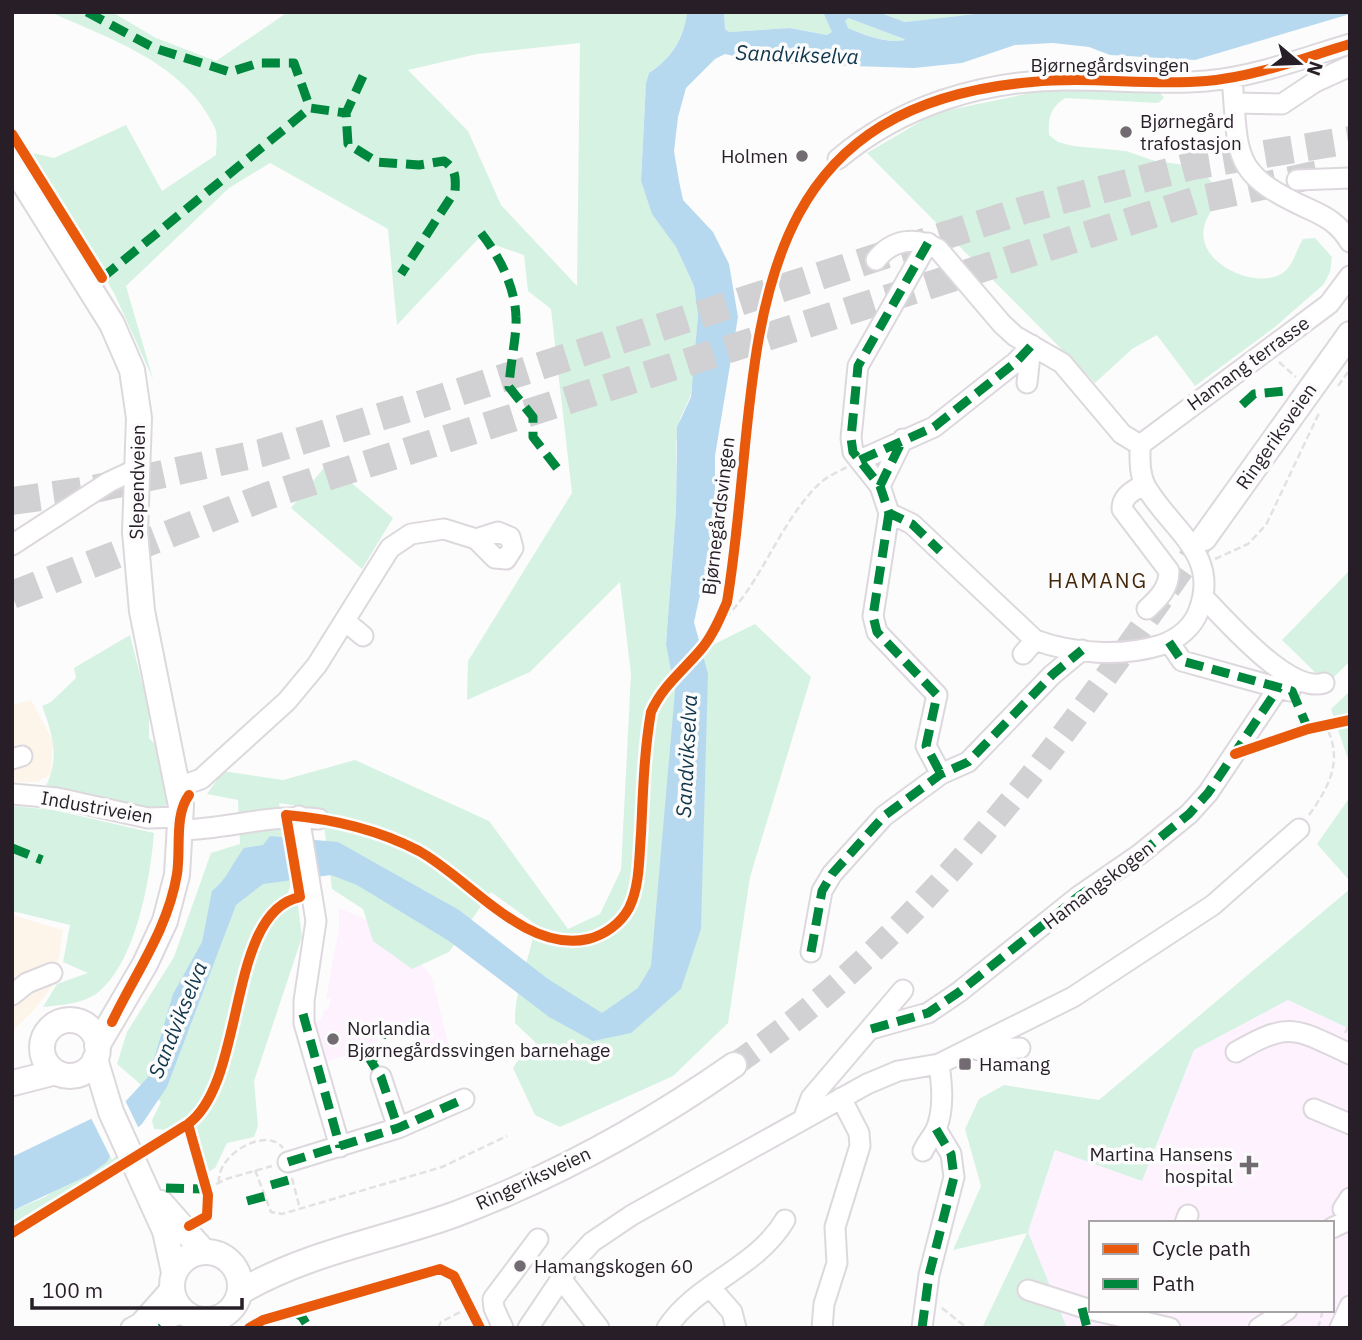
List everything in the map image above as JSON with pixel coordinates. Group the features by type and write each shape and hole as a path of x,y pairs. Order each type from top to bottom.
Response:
{"main road":[{"name":"Slependveien","path":"12,164 91,290 126,354 138,404 135,533 142,611 178,787 181,823"},
{"name":"Ringeriksveien","path":"1203,550 1350,334"},
{"path":"12,1083 77,1067 127,992 145,964 165,921 177,875 181,823"},
{"path":"79,1022 127,992"},
{"path":"77,1067 91,1031 79,1022 64,1021 51,1027 43,1040 77,1067 111,1112 147,1185 172,1252 173,1280 175,1302 202,1321 221,1317 237,1309 240,1279 234,1265 222,1256 204,1252 183,1260 173,1280"},
{"name":"Ringeriksveien","path":"234,1265 317,1258 437,1220 522,1186 655,1118 734,1065"},
{"path":"147,1185 204,1252"},
{"name":"Ringeriksveien","path":"237,1309 317,1258"}],"street":[{"name":"Bjørnegårdsvingen","path":"838,159 860,140 903,114 972,91 1061,80 1204,81 1232,78 1350,44"},
{"path":"1234,103 1282,104 1315,82 1350,66"},
{"path":"1232,78 1237,141 1245,165 1253,177 1269,191 1329,218 1350,242"},
{"path":"1297,180 1350,178"},
{"path":"876,260 884,250 903,241 928,243 937,249 996,329 1015,336 1062,363 1122,434 1140,445 1140,467 1144,484 1203,550 1206,585 1204,598 1196,617 1184,633 1169,642 1122,652 1029,647 912,524 888,513"},
{"path":"928,243 858,366 851,438 853,452 880,486 888,513 873,616 877,632 937,695 926,747 942,774"},
{"name":"Hamang terrasse","path":"1140,445 1329,304 1350,275"},
{"path":"1027,383 1031,345"},
{"path":"860,460 934,427 1016,362 1031,345"},
{"path":"880,486 903,439"},
{"path":"12,545 109,482 137,469"},
{"path":"1144,484 1126,496 1122,509 1169,571 1169,581 1162,595 1147,609"},
{"path":"178,787 201,779 287,701 317,665 390,548 411,534 444,529 476,539"},
{"path":"1204,598 1259,652 1291,677 1308,686 1324,684"},
{"path":"345,621 363,636"},
{"name":"Hamangskogen","path":"871,1029 928,1013 1189,814 1208,793 1286,689 1182,662 1169,642"},
{"path":"811,952 822,891 832,874 884,816 942,774 968,762 1052,675 1082,650"},
{"name":"Industriveien","path":"12,794 57,798 181,823"},
{"path":"181,823 299,822 319,818"},
{"path":"299,822 316,930 304,1001 304,1023 340,1147"},
{"path":"528,1328 569,1267 593,1242 632,1215 841,1098 898,1071 939,1064 970,1051 1073,997 1213,905 1298,829"},
{"path":"12,995 27,983 52,973"},
{"path":"804,1117 811,1098 903,990"},
{"path":"1236,1052 1268,1033 1284,1029 1313,1036 1350,1054"},
{"path":"970,1051 1020,1048"},
{"path":"923,1151 929,1136 936,1129 943,1094 939,1064"},
{"path":"382,1077 398,1128"},
{"path":"822,1328 824,1304 837,1263 835,1227 860,1146 852,1117 841,1098"},
{"path":"288,1161 398,1128 464,1099"},
{"path":"1314,1109 1350,1124"},
{"path":"922,1328 929,1275 954,1166 951,1154 936,1129"},
{"path":"1334,1225 1347,1209"},
{"path":"667,1328 710,1287 765,1247 785,1220"},
{"path":"503,1328 493,1299 538,1239"},
{"path":"136,1325 173,1280"},
{"path":"562,1280 599,1328"},
{"path":"710,1287 732,1312 736,1328"},
{"path":"1028,1290 1089,1309"},
{"path":"1101,1312 1170,1328"},
{"path":"1258,1328 1284,1312"},
{"path":"136,1325 202,1321"}],"path":[{"path":"1269,348 1296,377"},
{"path":"1335,391 1348,372"},
{"path":"1203,550 1228,555 1248,544 1266,525 1321,410"},
{"path":"718,625 734,611 790,519 820,482 860,460"},
{"path":"1298,829 1323,793 1335,767 1335,744 1321,726 1339,722"},
{"path":"256,1170 271,1212 276,1215 442,1167 507,1136"},
{"path":"219,1183 221,1165 242,1148 274,1140 283,1146 300,1209"},
{"path":"209,1201 205,1184 219,1183 288,1161"},
{"path":"263,1188 271,1185"},
{"path":"438,1328 441,1322 472,1312 463,1293"},
{"path":"947,1313 967,1328"}],"shaded area":[{"path":"31,700 53,741 51,774 37,782 12,782 12,705"},
{"path":"339,908 369,921 400,943 432,977 450,1051 420,1060 415,1033 409,1034 385,1023 375,1046 320,1064 309,1024 322,1019 331,999 326,998 339,928"},
{"path":"12,915 63,930 56,981 35,1009 12,1032"},
{"name":"Martina Hansens hospital","path":"1288,1000 1350,1029 1350,1328 1061,1328 1028,1232 1056,1149 1142,1181 1194,1050"}],"green space":[{"path":"50,12 112,12 156,38 216,61 288,12 687,12 683,31 675,47 664,61 649,73 646,83 641,181 652,213 676,247 694,286 698,315 693,381 690,397 680,419 676,443 676,510 666,644 672,665 755,624 811,677 750,877 728,1023 673,1076 560,1127 535,1115 513,1068 519,1059 535,1050 535,1042 515,1023 515,1011 535,924 491,892 449,952 412,969 373,941 363,909 332,889 322,810 279,803 291,884 288,892 298,905 302,937 254,1081 258,1126 254,1137 227,1143 215,1168 208,1172 189,1119 167,1130 154,1129 152,1120 161,1102 117,1064 127,1032 174,957 211,853 240,844 238,800 207,794 223,771 283,780 355,760 489,821 568,929 600,914 621,870 631,674 620,582 530,672 467,700 468,661 572,493 551,309 528,291 524,255 478,239 397,325 388,229 270,163 229,188 126,286 153,379 115,295 33,153 54,158 126,125 162,191 216,155 216,131 202,105 185,86 165,70 121,43","holes":["580,43 577,286 501,205 468,131 408,70 477,54"]},
{"path":"724,12 823,12 833,32 827,35 790,28 729,32 725,29"},
{"path":"878,12 993,12 905,22"},
{"path":"848,18 906,40 884,40 848,28 844,21"},
{"path":"1050,89 1159,92 1164,98 1158,103 1065,98 1051,114 1049,135 1058,142 1073,146 1126,151 1155,161 1199,167 1218,190 1203,233 1208,250 1215,259 1225,267 1249,277 1274,277 1287,269 1303,239 1315,238 1332,257 1330,272 1324,284 1275,327 1195,386 1157,335 1132,349 1095,383 867,153 935,113"},
{"path":"328,463 393,518 362,569 291,508"},
{"path":"1350,570 1350,661 1327,684 1282,640"},
{"path":"130,635 149,711 149,738 163,753 174,799 159,810 144,813 45,788 54,757 42,706 51,702 76,678 74,668"},
{"path":"1350,691 1350,765 1331,709"},
{"path":"1350,797 1350,881 1317,844"},
{"path":"12,806 54,810 154,833 149,874 131,942 110,980 96,994 84,1000 43,1007 57,984 88,973 63,962 70,925 12,911"},
{"path":"1350,889 1350,1029 1288,1000 1194,1050 1142,1181 1055,1150 1028,1232 1067,1328 982,1328 1027,1233 953,1250 981,1186 965,1129 979,1099 1004,1085 1099,1100"},
{"path":"113,1150 120,1162 12,1226 12,1211 45,1197"}],"water":[{"name":"Sandvikselva","path":"687,12 724,12 725,29 729,32 790,28 827,35 832,32 823,12 878,12 905,22 993,12 1350,14 1195,60 1110,55 1089,47 1053,43 1015,45 962,63 914,68 763,63 725,54 715,59 686,88 678,117 674,151 683,200 713,232 729,264 738,317 715,456 715,501 710,550 694,622 708,674 701,929 681,989 631,1033 593,1041 549,1017 449,941 357,885 331,875 263,884 236,905 167,1087 142,1124 113,1150 107,1162 89,1175 12,1211 12,1157 124,1103 149,1076 173,994 202,942 212,891 244,848 263,845 270,836 338,842 459,910 548,979 602,1013 638,988 651,966 675,691 666,644 676,510 677,427 691,397 698,315 694,286 676,247 652,214 641,181 646,83 649,73 670,55 675,47 683,31","holes":["848,18 904,39 891,41 869,36 848,28 845,21"]}],"pier":[{"path":"284,834 307,836 315,881 292,884"},
{"path":"124,1098 140,1131 112,1160 90,1116"}],"tunnel":[{"path":"12,501 89,490 261,453 416,406 1024,210 1192,166 1350,140"},
{"path":"12,595 270,495 1197,200 1324,173"},
{"path":"734,1065 805,1011 872,953 934,890 1048,754 1204,538"}],"marked path":[{"path":"87,12 154,48 230,72 259,63 294,63 310,108 346,113"},
{"path":"363,76 346,113 348,144 377,162 419,165 444,161 451,167 455,178 455,191 401,274"},
{"path":"102,278 310,108"},
{"path":"481,233 494,251 513,294 516,317 509,387 533,417 533,437 557,468"},
{"path":"928,243 858,366 851,438 853,452 880,486 889,513 912,524 940,551"},
{"path":"860,460 934,427 1016,362 1032,345"},
{"path":"1242,405 1254,394 1286,391"},
{"path":"880,486 903,439"},
{"path":"889,513 873,616 877,632 937,695 926,746 941,774"},
{"path":"1169,642 1182,661 1292,691 1308,729"},
{"path":"811,952 822,891 832,874 884,816 941,774 968,762 1052,675 1082,650"},
{"path":"871,1029 928,1013 1189,814 1208,793 1279,687"},
{"path":"12,848 42,860"},
{"path":"303,1014 340,1147"},
{"path":"372,1063 383,1034"},
{"path":"366,1053 381,1077 398,1128"},
{"path":"288,1162 398,1128 464,1099"},
{"path":"922,1328 929,1275 954,1177 951,1154 936,1129"},
{"path":"271,1185 292,1179"},
{"path":"166,1188 207,1189"},
{"path":"247,1201 266,1196"},
{"path":"1082,1308 1087,1328"},
{"path":"293,1311 302,1317 309,1328"}],"cycle path":[{"path":"12,1233 188,1124 207,1103 220,1072 248,964 260,933 276,909 300,897 286,815 354,826 403,843 439,864 499,911 542,935 565,940 588,939 606,931 626,913 633,899 638,871 645,757 651,712 668,685 707,642 727,602 758,344 776,267 808,198 858,143 931,103 1032,82 1184,82 1224,79 1243,76 1350,44"},
{"path":"12,134 102,278"},
{"path":"1235,754 1308,729 1350,720"},
{"path":"112,1022 159,932 173,894 181,812 189,795"},
{"path":"188,1124 208,1195 207,1216 189,1226"},
{"path":"249,1328 263,1320 440,1269 454,1276 480,1328"}],"place":[{"name":"Bjørnegård trafostasjon","path":"1126,132"},
{"name":"Holmen","path":"802,156"},
{"name":"Norlandia Bjørnegårdssvingen barnehage","path":"333,1039"},
{"name":"Hamang","path":"965,1064"},
{"name":"Martina Hansens hospital","path":"1249,1165"},
{"name":"Hamangskogen 60","path":"520,1266"}],"district":[{"name":"HAMANG","path":"1098,581"}]}
